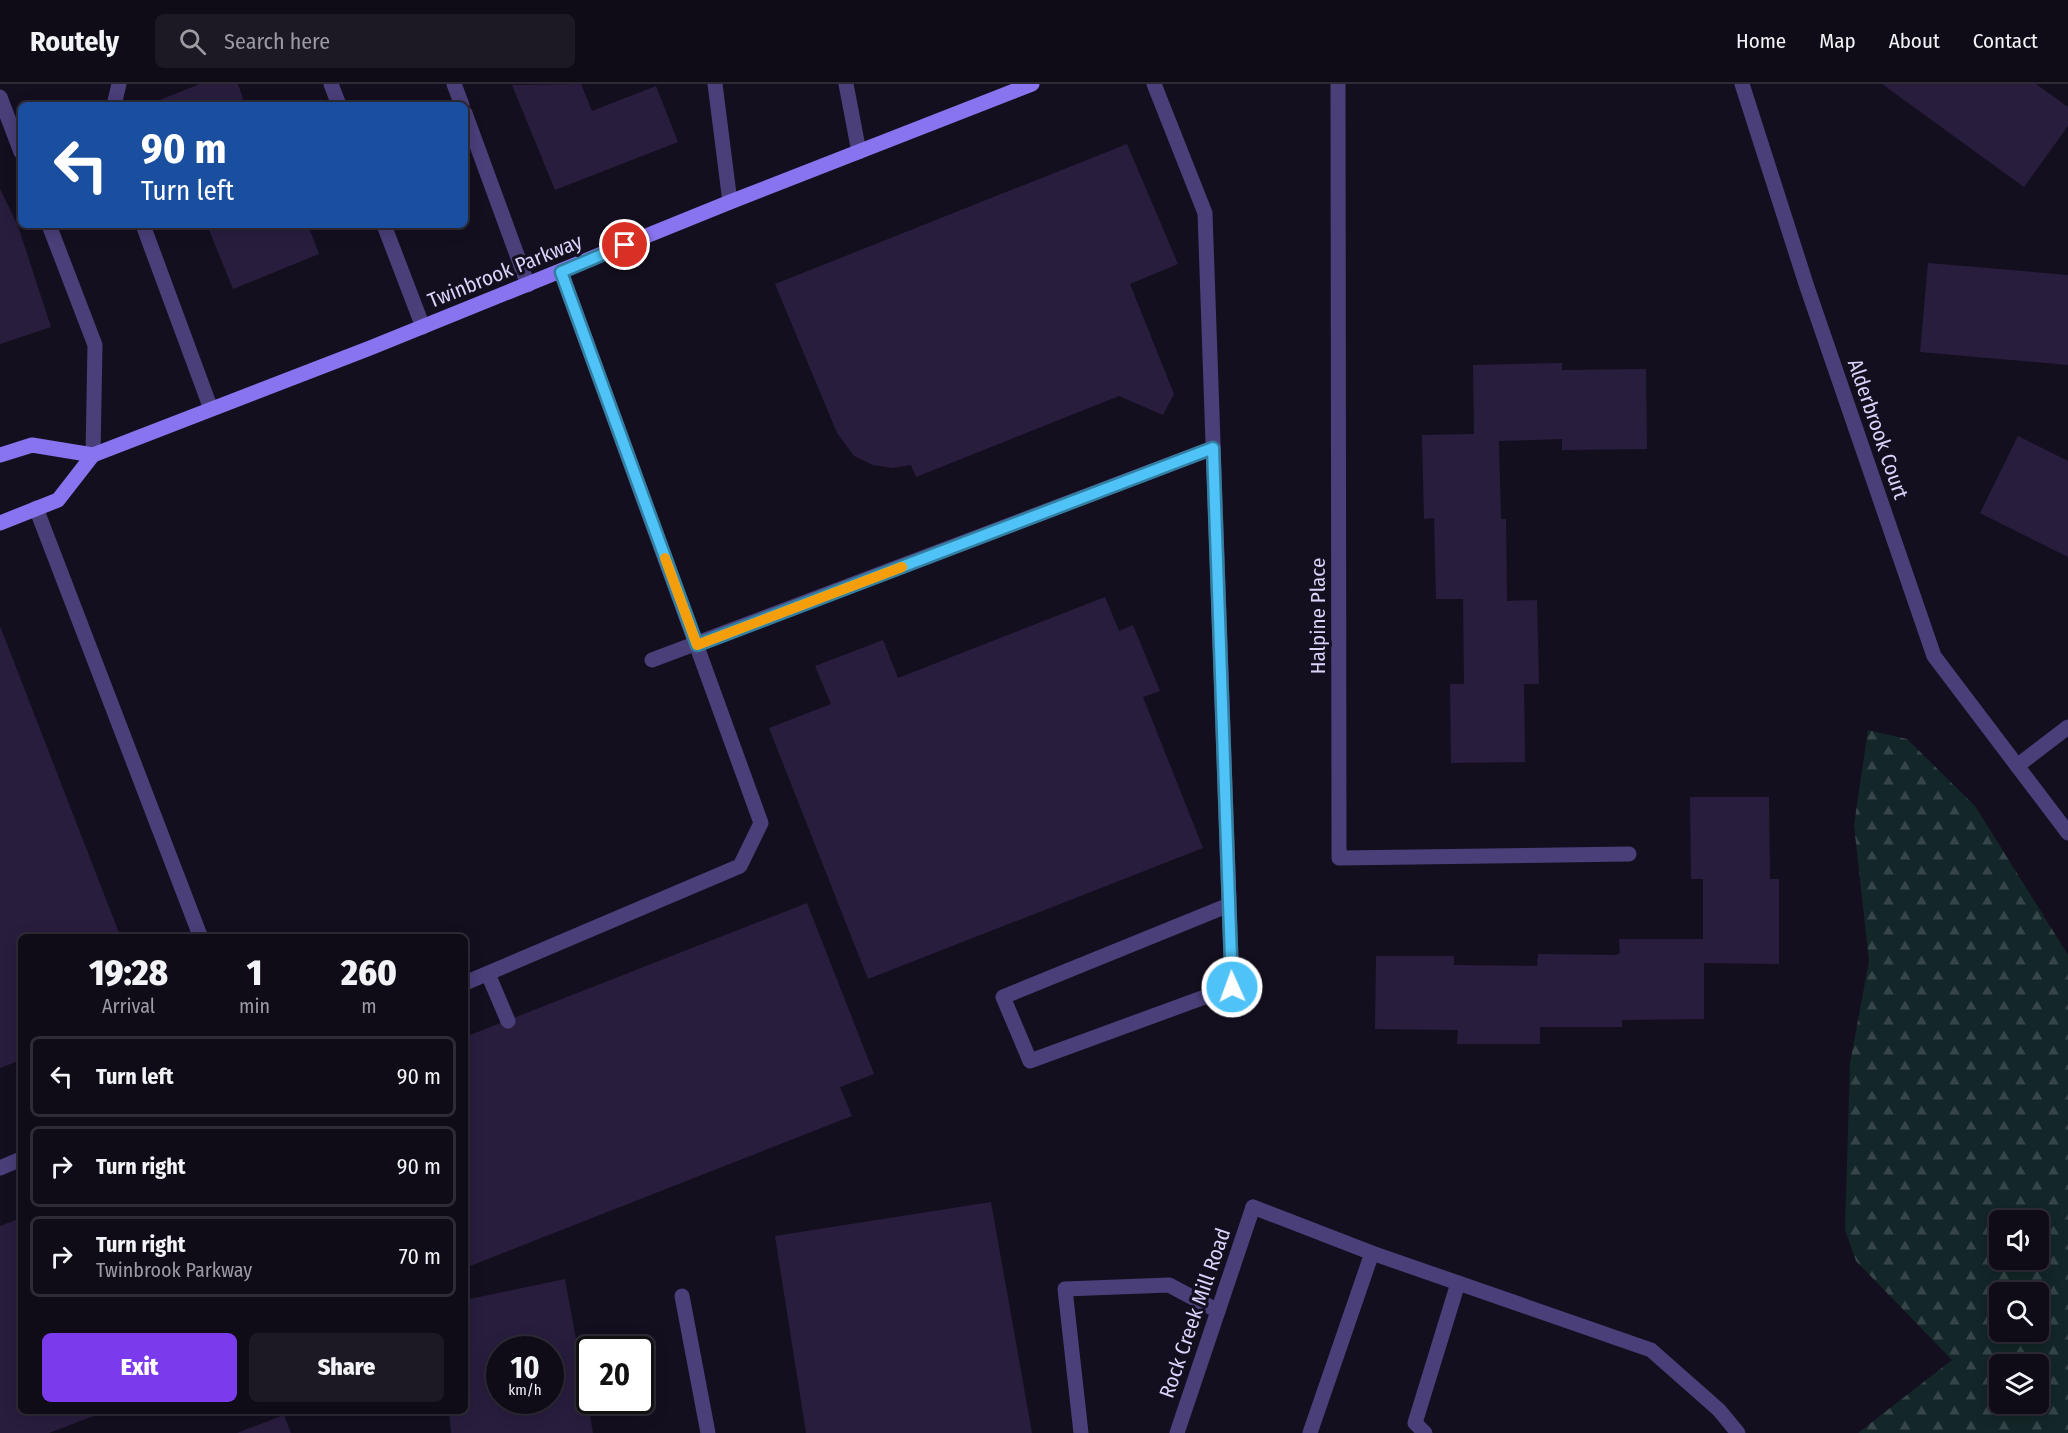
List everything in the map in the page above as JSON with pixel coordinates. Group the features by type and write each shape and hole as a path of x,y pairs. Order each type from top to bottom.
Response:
{"main road":[{"name":"Twinbrook Parkway","path":"0,455 32,445 93,454 423,327 730,202 1032,84"},
{"path":"0,523 58,500 93,454"}],"street":[{"path":"115,102 119,84"},
{"path":"331,84 338,102"},
{"path":"454,84 461,102"},
{"path":"715,84 730,202"},
{"path":"846,84 860,152"},
{"path":"1154,84 1205,213 1232,987 1030,1061 1003,997 1229,905"},
{"name":"Halpine Place","path":"1338,84 1339,858 1629,854"},
{"name":"Alderbrook Court","path":"1742,84 1807,287 1934,656 2068,833"},
{"path":"0,97 18,144"},
{"path":"468,121 528,285"},
{"path":"50,228 95,345 93,454"},
{"path":"144,228 211,409"},
{"path":"385,228 423,327"},
{"path":"468,982 740,866 761,823 561,272"},
{"path":"652,660 697,645 1213,448"},
{"path":"36,508 199,934"},
{"path":"2018,766 2068,728"},
{"path":"488,974 508,1021"},
{"path":"0,1168 18,1161"},
{"name":"Rock Creek Mill Road","path":"1177,1433 1253,1207 1372,1253"},
{"path":"1310,1433 1372,1253 1651,1350 1719,1410 1738,1433"},
{"path":"1425,1433 1415,1423 1458,1283"},
{"path":"1081,1433 1065,1289 1169,1285 1218,1311"},
{"path":"682,1296 708,1433"}],"green space":[{"path":"1868,730 1907,739 1975,806 2068,955 2068,1433 1858,1433 1952,1360 1856,1261 1845,1230 1850,1063 1869,961 1854,825"}],"building":[{"path":"200,84 238,84 244,102 158,102"},
{"path":"581,84 592,111 656,86 678,142 555,190 512,85"},
{"path":"1882,84 2036,84 2068,107 2068,126 2024,187"},
{"path":"1127,144 1178,264 1130,284 1174,394 1163,415 1119,396 916,477 911,465 893,468 873,465 854,456 837,433 775,284"},
{"path":"0,189 18,226 51,327 0,344"},
{"path":"208,228 309,228 319,254 233,289"},
{"path":"1928,263 2068,275 2068,365 1920,352"},
{"path":"1562,363 1562,370 1646,369 1647,449 1562,450 1562,439 1499,441 1501,519 1506,519 1507,601 1537,600 1539,684 1524,684 1525,762 1451,763 1450,684 1464,684 1463,599 1436,599 1434,518 1424,519 1422,435 1474,434 1473,365"},
{"path":"2018,436 2068,461 2068,557 1980,513"},
{"path":"1105,597 1119,631 1133,625 1160,691 1143,697 1203,848 868,979 769,728 831,704 815,666 883,640 898,678"},
{"path":"0,626 119,934 18,934 18,1061 0,1068"},
{"path":"1690,797 1769,797 1770,879 1779,879 1779,964 1704,963 1704,1019 1622,1020 1622,1027 1540,1027 1540,1044 1457,1044 1458,1030 1375,1029 1376,956 1454,956 1454,965 1537,966 1538,954 1616,955 1620,953 1619,939 1703,939 1703,879 1691,879"},
{"path":"807,903 874,1074 840,1087 852,1116 468,1267 468,1036"},
{"path":"991,1202 1032,1433 806,1433 775,1236"},
{"path":"18,1219 18,1414 99,1414 49,1433 0,1433 0,1226"},
{"path":"565,1279 576,1340 576,1414 590,1414 593,1433 451,1433 449,1414 468,1414 468,1299"},
{"path":"284,1415 291,1433 237,1433"}],"slow traffic":[{"path":"665,558 697,645 902,567"}],"route":[{"path":"625,245 561,272 697,645 1213,448 1232,987"}]}
